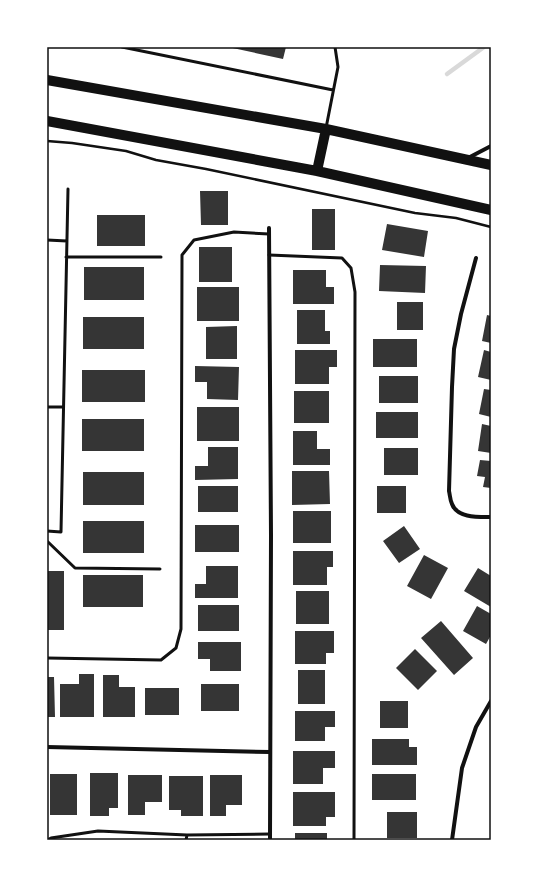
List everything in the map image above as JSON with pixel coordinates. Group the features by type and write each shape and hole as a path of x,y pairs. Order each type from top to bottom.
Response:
{"main road":[{"path":"47,80 326,129 491,165"},
{"path":"47,121 317,171 491,210"},
{"path":"317,171 326,129"}],"street":[{"path":"466,159 491,146"},
{"path":"269,228 271,535 270,840"},
{"path":"476,258 461,314 454,349 449,491 452,505 458,512 466,516 491,517"},
{"path":"452,840 462,768 476,727 491,701"},
{"path":"47,747 270,752"}],"lane":[{"path":"122,47 333,90"},
{"path":"326,129 338,67 335,47"},
{"path":"47,531 61,532 68,188"},
{"path":"47,658 161,660 176,648 181,629 182,255 194,240 234,232 269,234"},
{"path":"47,240 67,240"},
{"path":"270,255 342,258 352,268 355,292 354,840"},
{"path":"66,257 161,257"},
{"path":"47,407 63,408"},
{"path":"47,541 75,568 160,569"},
{"path":"47,840 51,838 98,831 187,835 270,834"},
{"path":"186,840 187,835"}],"path":[{"path":"47,141 126,151 156,160 206,169 415,213 456,218 491,227"}],"building":[{"path":"228,47 286,47 283,59"},
{"path":"200,191 228,191 228,225 201,225"},
{"path":"312,209 335,209 335,250 312,250"},
{"path":"97,215 145,215 145,246 97,246"},
{"path":"387,224 428,231 424,257 382,250"},
{"path":"199,247 232,247 232,282 199,282"},
{"path":"380,265 426,266 425,293 379,291"},
{"path":"84,267 144,267 144,300 84,300"},
{"path":"293,270 326,270 326,287 334,287 334,304 293,304"},
{"path":"197,287 239,287 239,321 197,321"},
{"path":"397,302 423,302 423,330 397,330"},
{"path":"297,310 325,310 325,331 330,331 330,344 297,344"},
{"path":"487,315 491,316 491,343 482,341"},
{"path":"83,317 144,317 144,349 83,349"},
{"path":"237,326 237,359 206,359 206,327"},
{"path":"373,339 417,339 417,367 373,367"},
{"path":"295,350 337,350 337,367 329,367 329,384 295,384"},
{"path":"484,350 491,352 491,380 478,377"},
{"path":"195,366 239,367 238,400 207,399 207,382 195,382"},
{"path":"82,370 145,370 145,402 82,402"},
{"path":"379,376 418,376 418,403 379,403"},
{"path":"484,389 491,390 491,417 479,414"},
{"path":"294,391 329,391 329,423 294,423"},
{"path":"197,407 239,407 239,441 197,441"},
{"path":"376,412 418,412 418,438 376,438"},
{"path":"82,419 144,419 144,451 82,451"},
{"path":"482,424 491,426 491,453 478,451"},
{"path":"293,431 317,431 317,449 330,449 330,465 293,465"},
{"path":"208,447 238,447 238,479 195,480 195,466 208,466"},
{"path":"384,448 418,448 418,475 384,475"},
{"path":"480,460 491,461 491,488 483,487 485,477 477,476"},
{"path":"292,471 329,471 330,504 292,505"},
{"path":"83,472 144,472 144,505 83,505"},
{"path":"198,486 238,486 238,512 198,512"},
{"path":"377,486 406,486 406,513 377,513"},
{"path":"293,511 331,511 331,543 293,543"},
{"path":"83,521 144,521 144,553 83,553"},
{"path":"195,525 239,525 239,552 195,552"},
{"path":"404,526 420,549 399,563 383,541"},
{"path":"293,551 333,551 333,567 327,567 327,585 293,585"},
{"path":"424,555 448,568 431,599 407,586"},
{"path":"206,566 238,566 238,598 195,598 195,584 206,584"},
{"path":"478,568 491,576 491,607 464,591"},
{"path":"47,571 64,571 64,630 47,630"},
{"path":"83,575 143,575 143,607 83,607"},
{"path":"296,591 329,591 329,624 296,624"},
{"path":"198,605 239,605 239,631 198,631"},
{"path":"477,606 491,614 491,635 486,644 463,631"},
{"path":"441,621 473,658 454,675 421,638"},
{"path":"295,631 334,631 334,653 326,653 326,664 295,664"},
{"path":"198,642 241,642 241,671 210,671 210,659 198,659"},
{"path":"415,649 437,671 418,690 396,668"},
{"path":"298,670 325,670 325,704 298,704"},
{"path":"79,674 94,674 94,717 60,717 60,684 79,684"},
{"path":"103,675 119,675 119,687 135,687 135,717 103,717"},
{"path":"47,677 54,677 55,717 47,717"},
{"path":"201,684 239,684 239,711 201,711"},
{"path":"145,688 179,688 179,715 145,715"},
{"path":"380,701 408,701 408,728 380,728"},
{"path":"295,711 335,711 335,727 325,727 325,741 295,741"},
{"path":"372,739 409,739 409,747 417,747 417,765 372,765"},
{"path":"293,751 335,751 335,768 323,768 323,784 293,784"},
{"path":"90,773 118,773 118,808 109,808 109,816 90,816"},
{"path":"50,774 77,774 77,815 50,815"},
{"path":"372,774 416,774 416,800 372,800"},
{"path":"128,775 162,775 162,802 145,802 145,815 128,815"},
{"path":"210,775 242,775 242,805 226,805 226,816 210,816"},
{"path":"169,776 203,776 203,816 181,816 181,810 169,810"},
{"path":"293,792 335,792 335,817 326,817 326,826 293,826"},
{"path":"387,812 417,812 417,838 387,838"},
{"path":"295,833 327,833 327,840 295,840"}],"waterway":[{"path":"447,74 484,47"}]}
